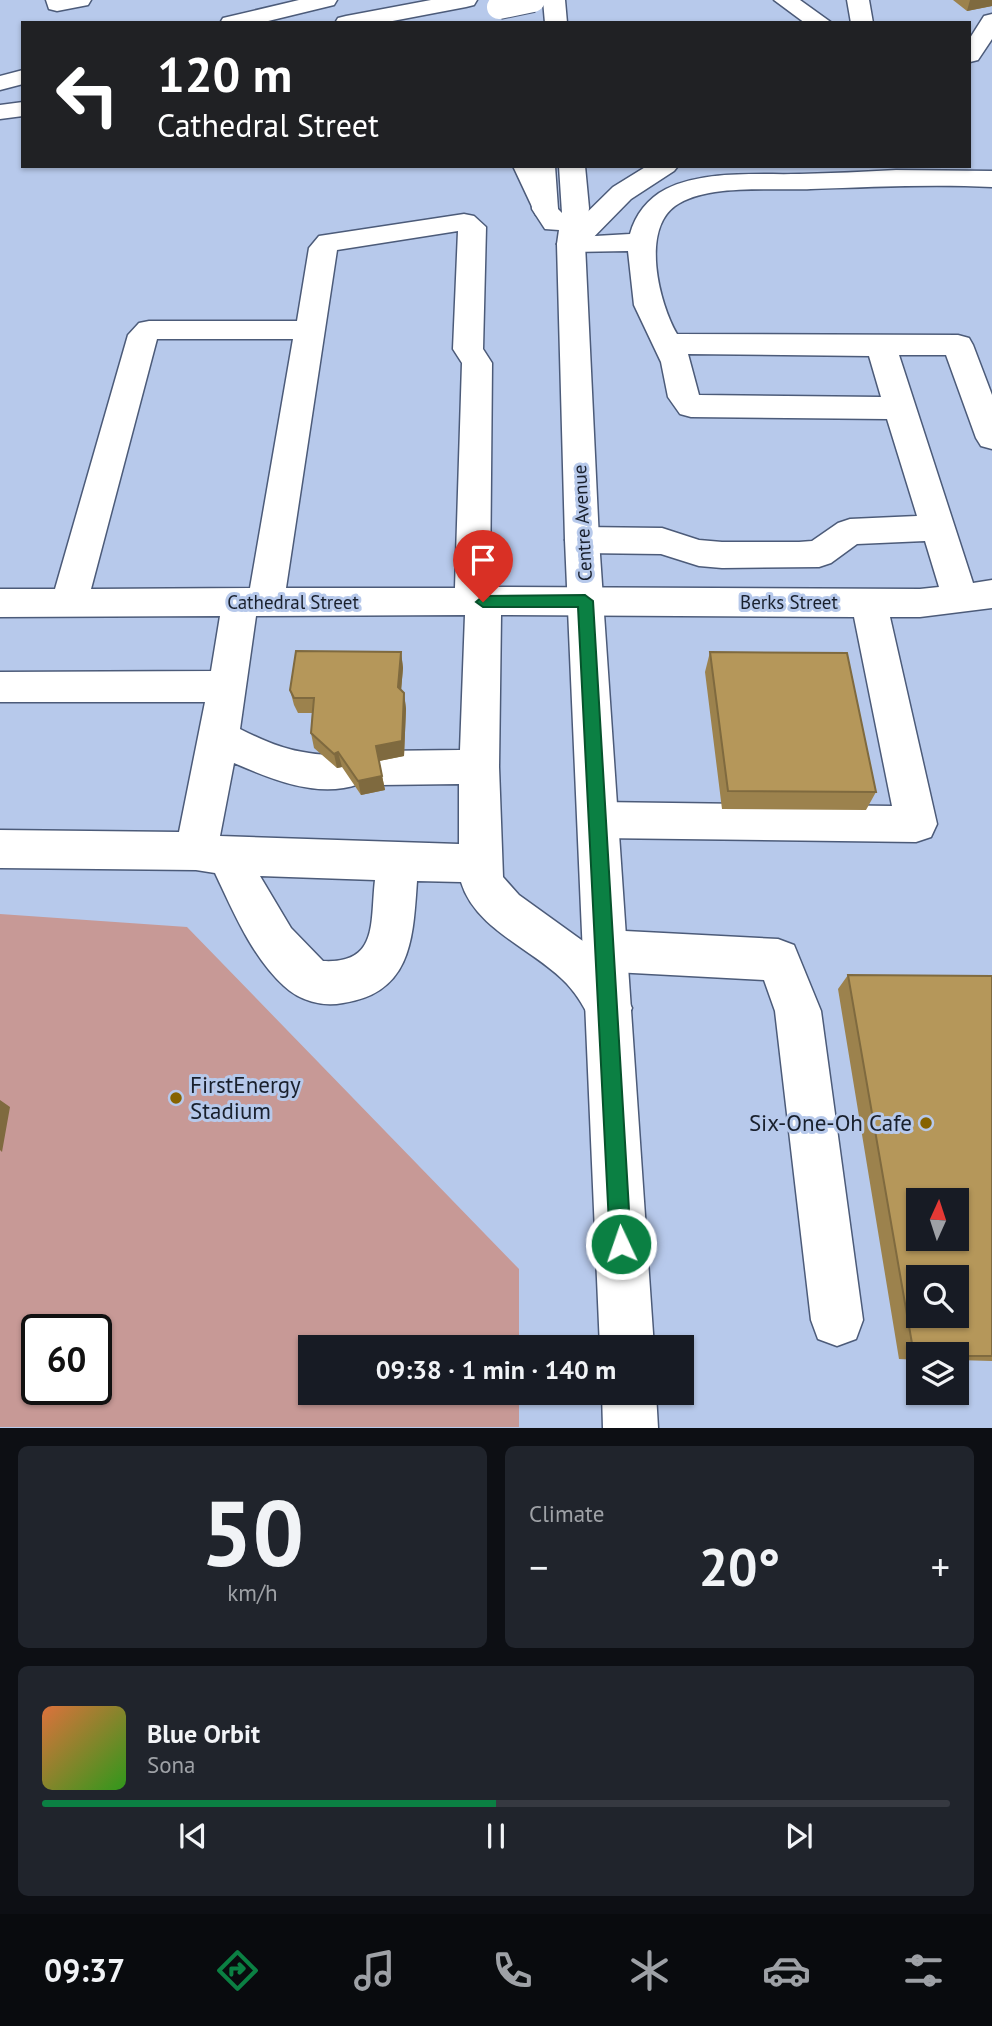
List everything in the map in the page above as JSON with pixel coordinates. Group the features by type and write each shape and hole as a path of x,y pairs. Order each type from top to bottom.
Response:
{"main road":[{"path":"57,0 57,5 79,0"},
{"path":"238,21 326,0"},
{"path":"356,21 466,0"},
{"path":"426,21 531,0 530,21"},
{"path":"554,0 556,21"},
{"path":"785,0 818,21"},
{"path":"858,0 862,21"},
{"path":"971,53 992,21"},
{"path":"0,83 21,78"},
{"path":"0,90 21,85"},
{"path":"0,104 21,100"},
{"path":"0,112 21,109"},
{"path":"527,168 545,209 571,244"},
{"path":"542,168 545,209"},
{"name":"Centre Avenue","path":"572,168 576,208 571,244 582,540 625,1335"},
{"path":"571,244 622,193 663,168"},
{"path":"762,183 804,168"},
{"path":"900,408 691,406 682,396 677,363 654,324 649,309 641,242 651,216 666,200 680,193 762,183 955,177 992,179"},
{"path":"398,862 389,934 382,959 366,977 341,983 314,981 294,968 244,889 212,853 219,737 227,686 253,602 309,330 323,248 329,242 464,222 472,227 468,349 477,363 477,602 480,863 483,885 504,909 577,963 596,983 609,1008"},
{"path":"571,244 641,242"},
{"path":"69,603 143,335 149,330 309,330"},
{"path":"667,344 958,345 992,438"},
{"path":"881,346 938,528 976,596"},
{"path":"582,540 662,541 699,554 819,554 850,532 938,528"},
{"path":"699,554 705,602"},
{"name":"Berks Street","path":"585,601 920,603 976,596"},
{"name":"Cathedral Street","path":"0,603 585,601"},
{"path":"599,820 916,824 869,603"},
{"path":"0,687 227,686"},
{"path":"219,737 278,765 326,774 413,766 480,767"},
{"path":"0,849 212,853 480,863"},
{"path":"606,951 778,960 798,1011 837,1320"},
{"path":"630,1405 631,1427"}],"shaded area":[{"name":"FirstEnergy Stadium","path":"0,914 187,927 519,1269 519,1335 298,1335 298,1405 519,1405 519,1427 0,1427"}],"building":[{"path":"296,651 401,652 398,687 404,693 402,741 376,746 382,776 358,781 338,752 334,754 311,733 314,698 294,698 290,690"},
{"path":"710,652 847,653 876,792 728,791"},
{"name":"Six-One-Oh Cafe","path":"848,975 992,976 992,1356 969,1356 969,1342 912,1342 909,1328 969,1328 969,1265 906,1265 906,1309"}],"place":[{"name":"FirstEnergy Stadium","path":"176,1098"},
{"name":"Six-One-Oh Cafe","path":"926,1123"}],"route":[{"path":"483,602 585,601 603,883 621,1244"}]}
